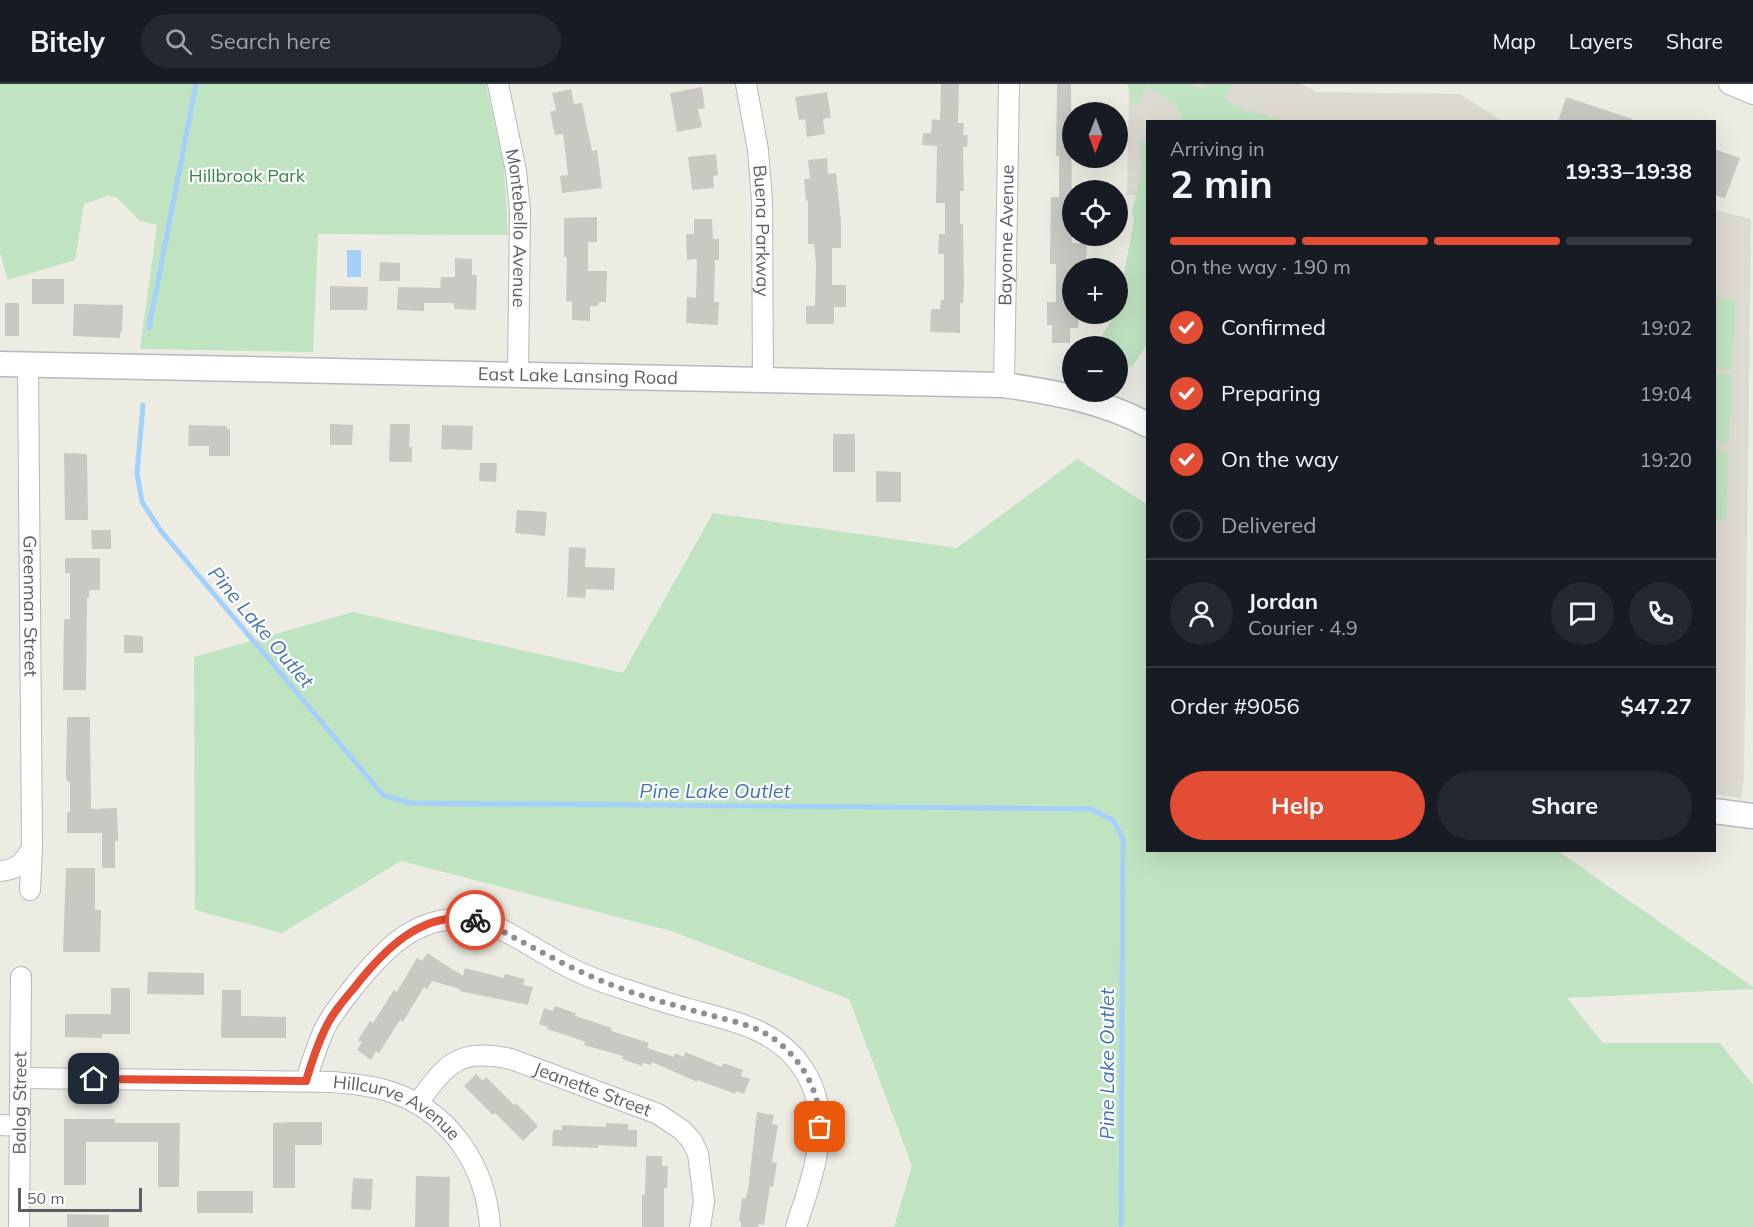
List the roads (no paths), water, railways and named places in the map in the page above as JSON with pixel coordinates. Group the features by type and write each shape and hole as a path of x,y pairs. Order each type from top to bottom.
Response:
{"street":[{"name":"Montebello Avenue","path":"498,84 516,171 520,211 518,374"},
{"name":"Buena Parkway","path":"746,84 758,150 762,201 764,379"},
{"name":"Bayonne Avenue","path":"1004,385 1009,84"},
{"path":"1729,84 1753,94"},
{"name":"East Lake Lansing Road","path":"0,364 1004,385 1071,396 1111,409 1146,424"},
{"name":"Greenman Street","path":"27,364 32,847 30,890"},
{"path":"1716,811 1753,816"},
{"path":"0,871 15,868 26,860 32,847"},
{"path":"306,1081 324,1030 334,1014 369,968 393,943 406,934 435,922 468,918 487,923 570,968 610,984 762,1032 799,1062 809,1079 821,1115 817,1159 796,1227"},
{"name":"Balog Street","path":"19,1227 21,977"},
{"name":"Jeanette Street","path":"417,1104 441,1071 456,1061 473,1056 490,1055 511,1059 658,1114 682,1130 698,1154 704,1201 700,1227"},
{"name":"Hillcurve Avenue","path":"21,1078 306,1081 362,1085 389,1091 417,1104 452,1131 469,1154 483,1184 490,1227"},
{"path":"0,1125 20,1126"}],"water":[{"path":"347,250 361,250 361,277 347,277"}],"waterway":[{"name":"Pine Lake Outlet","path":"149,328 196,84"},
{"name":"Pine Lake Outlet","path":"143,405 137,473 142,502 161,531 383,795 410,803 1091,809 1114,821 1123,839 1121,1227"}],"park label":[{"name":"Hillbrook Park","path":"247,176"}]}
